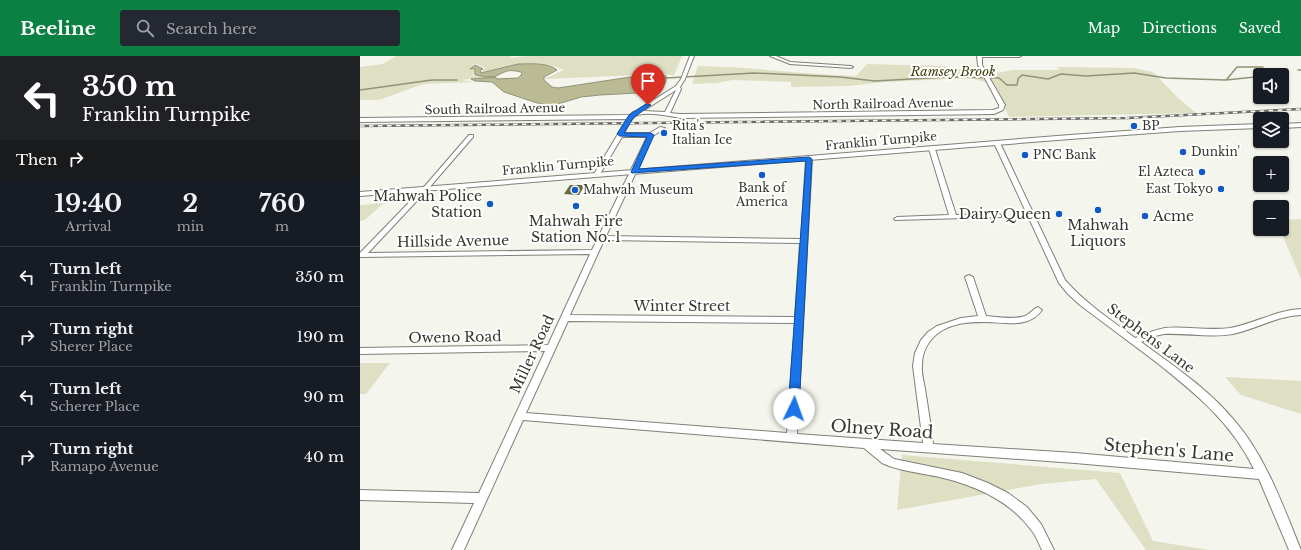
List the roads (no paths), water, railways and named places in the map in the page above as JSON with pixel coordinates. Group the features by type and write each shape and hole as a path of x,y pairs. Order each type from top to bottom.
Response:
{"main road":[{"path":"1289,126 1301,125"},
{"name":"Franklin Turnpike","path":"360,194 597,174 809,159 1180,129 1253,126"}],"street":[{"path":"667,114 679,90 678,87 692,56"},
{"path":"772,56 790,63 852,67"},
{"name":"North Railroad Avenue","path":"667,114 687,116 989,113 998,111 1002,105 980,65 979,56 1019,56"},
{"path":"597,174 620,134 633,115 678,87"},
{"name":"South Railroad Avenue","path":"360,120 667,114"},
{"path":"620,134 651,135 662,128"},
{"name":"Miller Road","path":"458,550 601,238 651,135"},
{"path":"361,255 426,188 471,136"},
{"name":"Stephens Lane","path":"997,143 1062,281 1083,303 1186,380 1208,399 1226,418 1244,441 1261,474 1295,550"},
{"path":"932,149 953,217"},
{"path":"792,438 809,159"},
{"path":"898,219 1000,216"},
{"path":"601,238 804,241"},
{"name":"Hillside Avenue","path":"361,255 595,252"},
{"path":"969,277 983,319"},
{"path":"929,448 917,366 921,348 932,333 942,327 960,320 1021,320 1030,317 1038,310"},
{"path":"1135,341 1155,333 1173,331 1228,332 1245,328 1283,314 1301,312"},
{"name":"Winter Street","path":"564,318 799,320"},
{"name":"Oweno Road","path":"360,351 550,348"},
{"name":"Olney Road","path":"519,416 866,444 1075,458"},
{"path":"866,444 886,460 893,463 947,473 968,479 1003,496 1027,515 1037,528 1048,550"},
{"name":"Stephen's Lane","path":"1075,458 1261,474"},
{"path":"360,494 482,498"}],"waterway":[{"path":"1227,79 1237,67 1263,67"},
{"name":"Ramsey Brook","path":"666,78 754,73 840,77 875,81 947,77 999,78 1007,85 1017,85 1018,79 1022,75 1048,79 1061,74 1086,76 1134,73 1166,78 1226,80 1253,77"},
{"path":"360,90 432,80 457,80"}],"railway":[{"path":"360,126 1127,118 1301,109"}],"place":[{"name":"BP","path":"1134,126"},
{"name":"Rita's Italian Ice","path":"664,133"},
{"name":"Dunkin'","path":"1183,152"},
{"name":"PNC Bank","path":"1025,155"},
{"name":"El Azteca","path":"1202,172"},
{"name":"Bank of America","path":"762,175"},
{"name":"East Tokyo","path":"1221,189"},
{"name":"Mahwah Museum","path":"575,190"},
{"name":"Mahwah Police Station","path":"490,204"},
{"name":"Mahwah Fire Station No. 1","path":"576,206"},
{"name":"Mahwah Liquors","path":"1098,210"},
{"name":"Dairy Queen","path":"1059,214"},
{"name":"Acme","path":"1145,216"}]}
